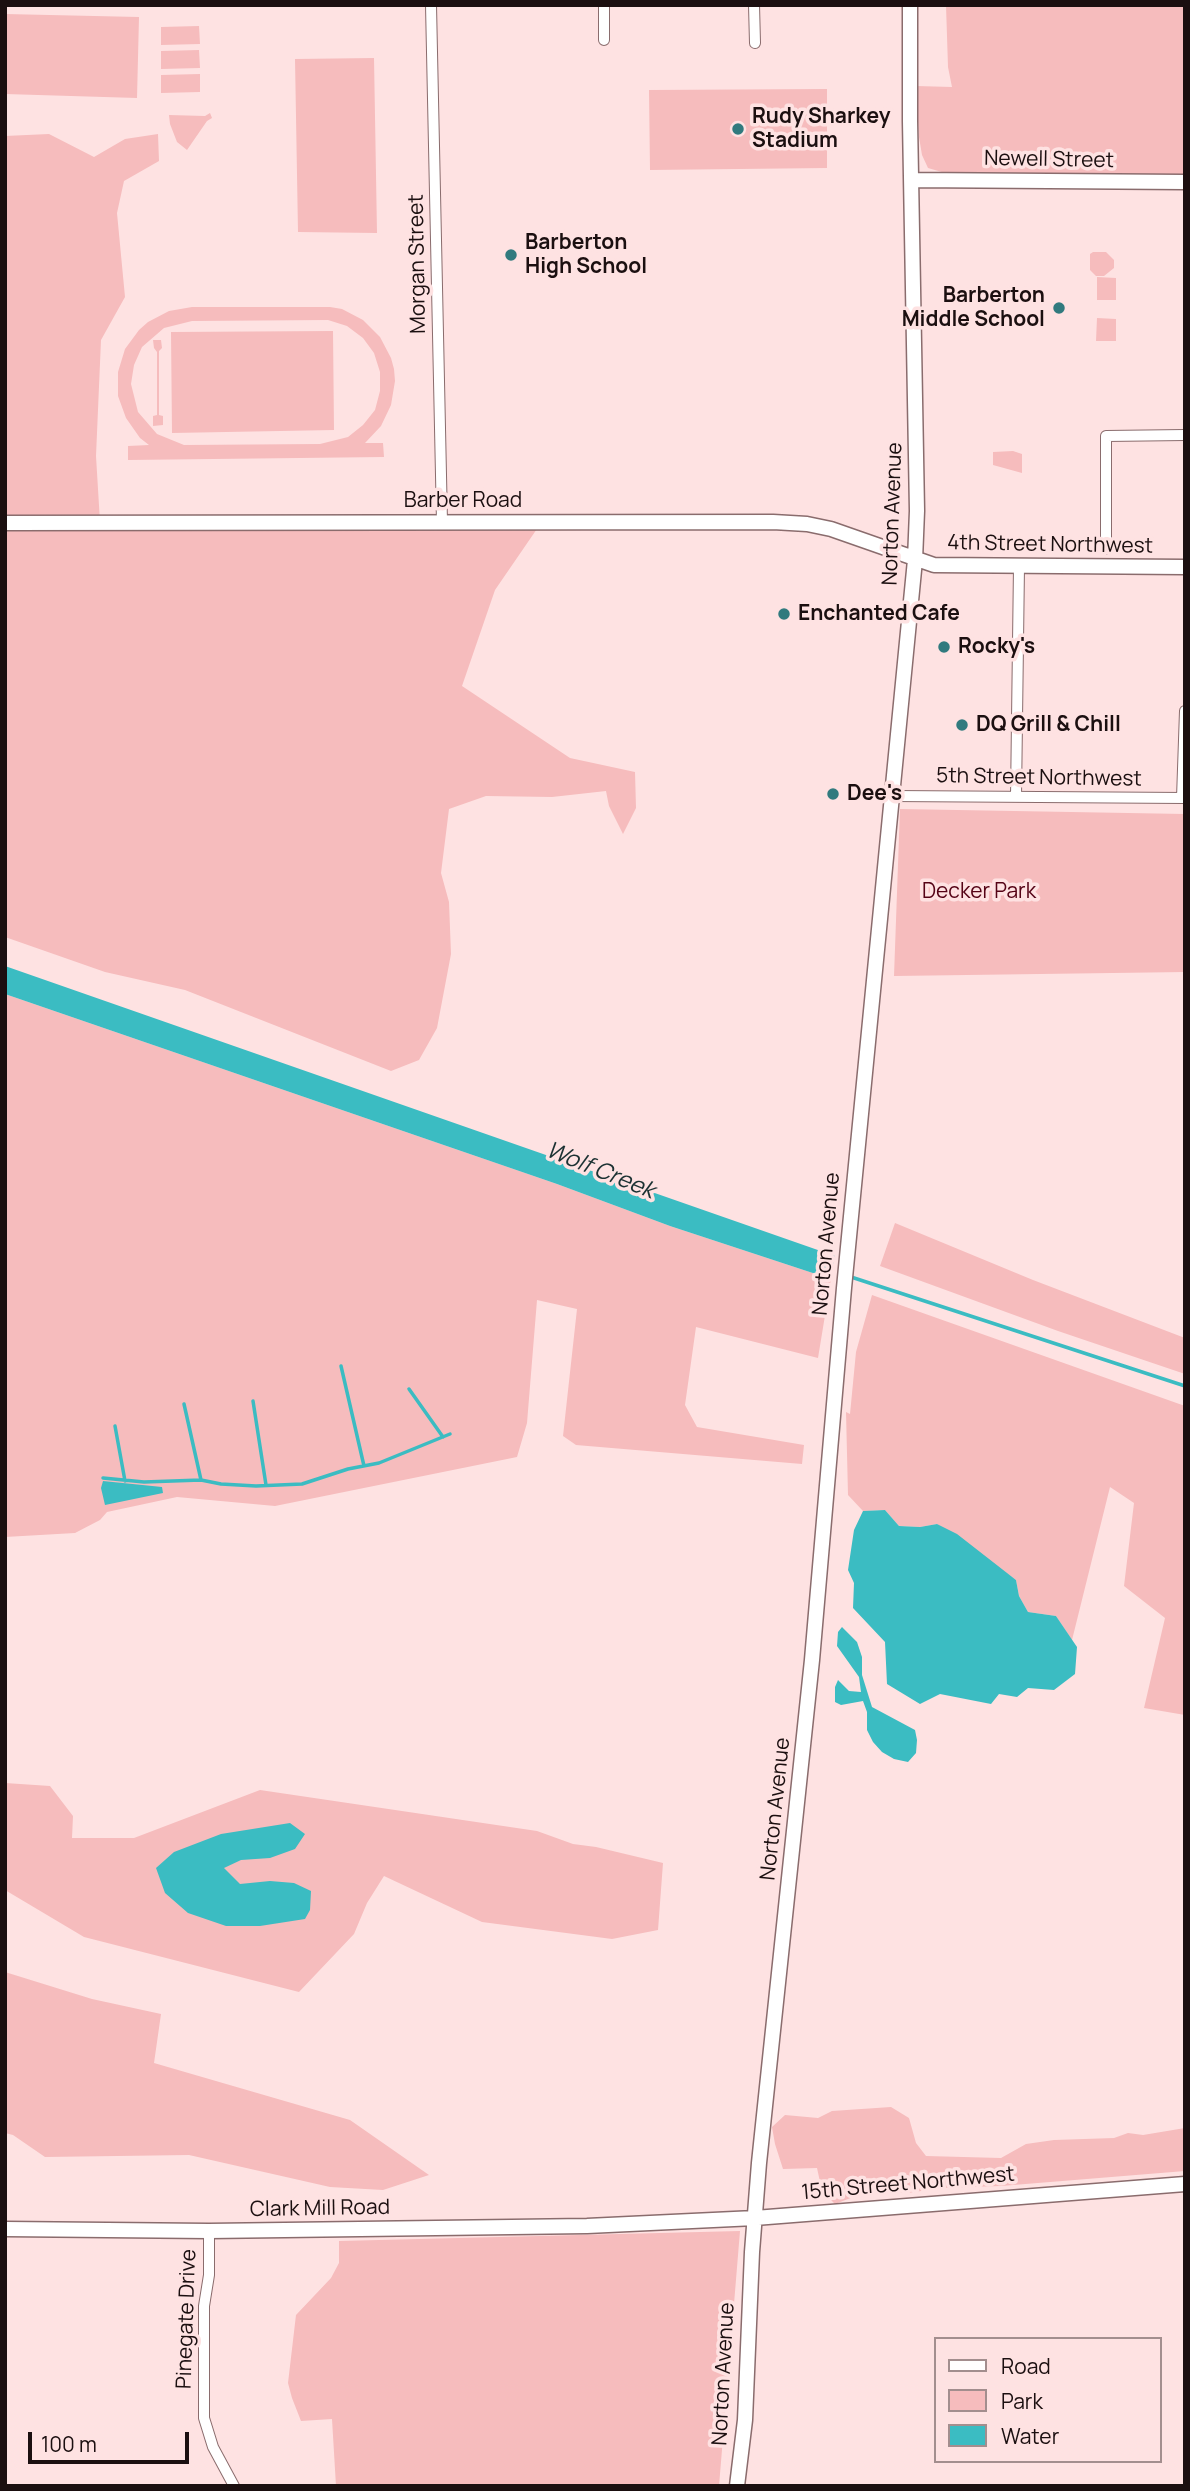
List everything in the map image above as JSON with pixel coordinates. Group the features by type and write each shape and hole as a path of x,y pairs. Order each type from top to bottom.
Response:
{"main road":[{"name":"Norton Avenue","path":"737,2486 745,2420 755,2218 812,1660 847,1255 915,560 917,511 910,5"},
{"name":"Newell Street","path":"912,180 1185,182"},
{"name":"Barber Road","path":"5,523 798,523 831,529 915,560"},
{"name":"4th Street Northwest","path":"915,560 934,565 1185,567"},
{"name":"15th Street Northwest","path":"635,2224 755,2218 1185,2184"},
{"name":"Clark Mill Road","path":"5,2229 478,2229 635,2224"}],"street":[{"name":"Morgan Street","path":"431,5 442,522"},
{"path":"604,5 604,40"},
{"path":"754,5 755,43"},
{"path":"1106,548 1106,436 1185,435"},
{"path":"1016,797 1019,566"},
{"path":"1183,798 1185,711"},
{"name":"5th Street Northwest","path":"893,796 1183,798"},
{"name":"Pinegate Drive","path":"209,2231 209,2275 204,2306 204,2418 213,2447 232,2485"}],"green space":[{"path":"946,5 1185,5 1185,176 952,175 928,168 922,155 919,137 916,86 952,87 948,67"},
{"path":"5,14 139,17 137,98 5,94"},
{"path":"199,26 200,44 161,45 161,27"},
{"path":"199,50 200,68 161,69 161,51"},
{"path":"374,58 377,233 298,232 295,59"},
{"path":"200,74 200,92 161,93 161,75"},
{"name":"Rudy Sharkey Stadium","path":"827,89 827,168 650,170 649,90"},
{"path":"210,113 212,118 187,150 177,142 169,115 205,116"},
{"path":"49,134 94,157 125,139 158,134 159,161 124,181 117,213 125,297 101,340 96,456 100,522 541,523 495,590 462,686 570,758 635,772 636,808 623,834 609,806 606,791 552,797 486,796 449,809 441,873 449,902 451,954 437,1028 419,1060 391,1071 185,990 105,972 5,937 5,136"},
{"path":"1106,252 1114,260 1114,268 1104,276 1096,276 1090,270 1090,254"},
{"path":"1097,277 1116,278 1116,300 1097,300"},
{"path":"192,307 330,307 342,309 363,320 380,337 394,369 391,405 381,426 365,443 383,443 384,457 128,460 128,446 149,445 140,438 126,418 118,396 118,372 125,349 139,330 169,311","holes":["328,320 347,326 363,338 374,353 380,372 380,391 375,410 363,425 348,437 320,444 184,445 157,434 138,412 131,384 134,365 142,347 164,328 192,321"]},
{"path":"1097,318 1116,319 1116,341 1096,341"},
{"path":"333,331 334,430 172,433 171,332"},
{"path":"153,340 161,340 162,348 159,351 159,415 163,416 163,425 153,426 153,416 157,415 157,352"},
{"path":"1013,451 1022,454 1022,473 993,465 993,452"},
{"name":"Decker Park","path":"900,809 1185,814 1185,972 894,976"},
{"path":"5,994 557,1184 670,1226 831,1279 818,1358 696,1327 685,1405 697,1427 804,1445 802,1464 576,1445 563,1436 577,1309 537,1300 527,1423 517,1457 275,1506 177,1497 107,1512 100,1520 75,1533 5,1537"},
{"path":"895,1223 1033,1280 1185,1338 1185,1374 880,1266"},
{"path":"872,1295 1185,1406 1185,1715 1144,1708 1165,1618 1124,1586 1134,1503 1110,1487 1072,1640 1056,1616 1028,1612 1019,1596 1016,1580 937,1524 920,1527 899,1526 885,1510 863,1511 848,1495 846,1412 850,1414 856,1352"},
{"path":"5,1783 50,1786 73,1816 72,1838 134,1838 260,1790 537,1831 573,1844 663,1863 658,1930 612,1939 482,1922 384,1876 367,1903 354,1934 299,1992 84,1937 5,1890"},
{"path":"5,1972 92,1999 161,2014 154,2063 350,2120 429,2175 383,2190 330,2187 189,2155 45,2157 13,2135 5,2133"},
{"path":"891,2107 909,2118 916,2143 926,2156 1001,2158 1026,2144 1114,2138 1128,2133 1143,2135 1185,2128 1185,2171 1001,2186 940,2188 908,2193 874,2189 835,2204 822,2191 817,2168 783,2169 772,2127 785,2115 818,2118 832,2111"},
{"path":"740,2231 719,2486 336,2486 332,2419 301,2421 288,2383 296,2315 331,2278 339,2263 339,2241"}],"water":[{"path":"5,966 835,1256 831,1279 670,1226 557,1184 5,994"},
{"path":"103,1481 162,1487 163,1493 105,1505 101,1488"},
{"path":"885,1510 899,1526 920,1527 937,1524 957,1534 1016,1580 1019,1596 1028,1612 1056,1616 1077,1647 1075,1674 1054,1690 1028,1688 1017,1697 999,1694 991,1704 940,1694 920,1704 887,1684 885,1642 853,1608 854,1583 848,1570 854,1530 863,1511"},
{"path":"842,1627 857,1642 862,1657 862,1675 872,1707 915,1730 916,1753 908,1762 894,1759 882,1752 873,1742 867,1730 867,1712 863,1701 841,1705 835,1702 838,1680 849,1691 861,1692 859,1677 837,1646 838,1632"},
{"path":"290,1823 305,1834 295,1849 270,1858 241,1860 224,1868 240,1884 270,1881 294,1883 311,1891 310,1910 305,1919 260,1926 226,1926 188,1913 165,1893 156,1868 174,1852 221,1834"}],"waterway":[{"name":"Wolf Creek","path":"848,1276 1185,1386"},
{"path":"341,1366 364,1466"},
{"path":"409,1389 443,1437"},
{"path":"253,1401 266,1485"},
{"path":"184,1404 201,1480"},
{"path":"115,1426 125,1481"},
{"path":"103,1478 144,1482 201,1480 256,1486 302,1484 348,1469 379,1463 450,1434"}],"place":[{"name":"Rudy Sharkey Stadium","path":"738,129"},
{"name":"Barberton High School","path":"511,255"},
{"name":"Barberton Middle School","path":"1059,308"},
{"name":"Enchanted Cafe","path":"784,614"},
{"name":"Rocky's","path":"944,647"},
{"name":"DQ Grill & Chill","path":"962,725"},
{"name":"Dee's","path":"833,794"}]}
